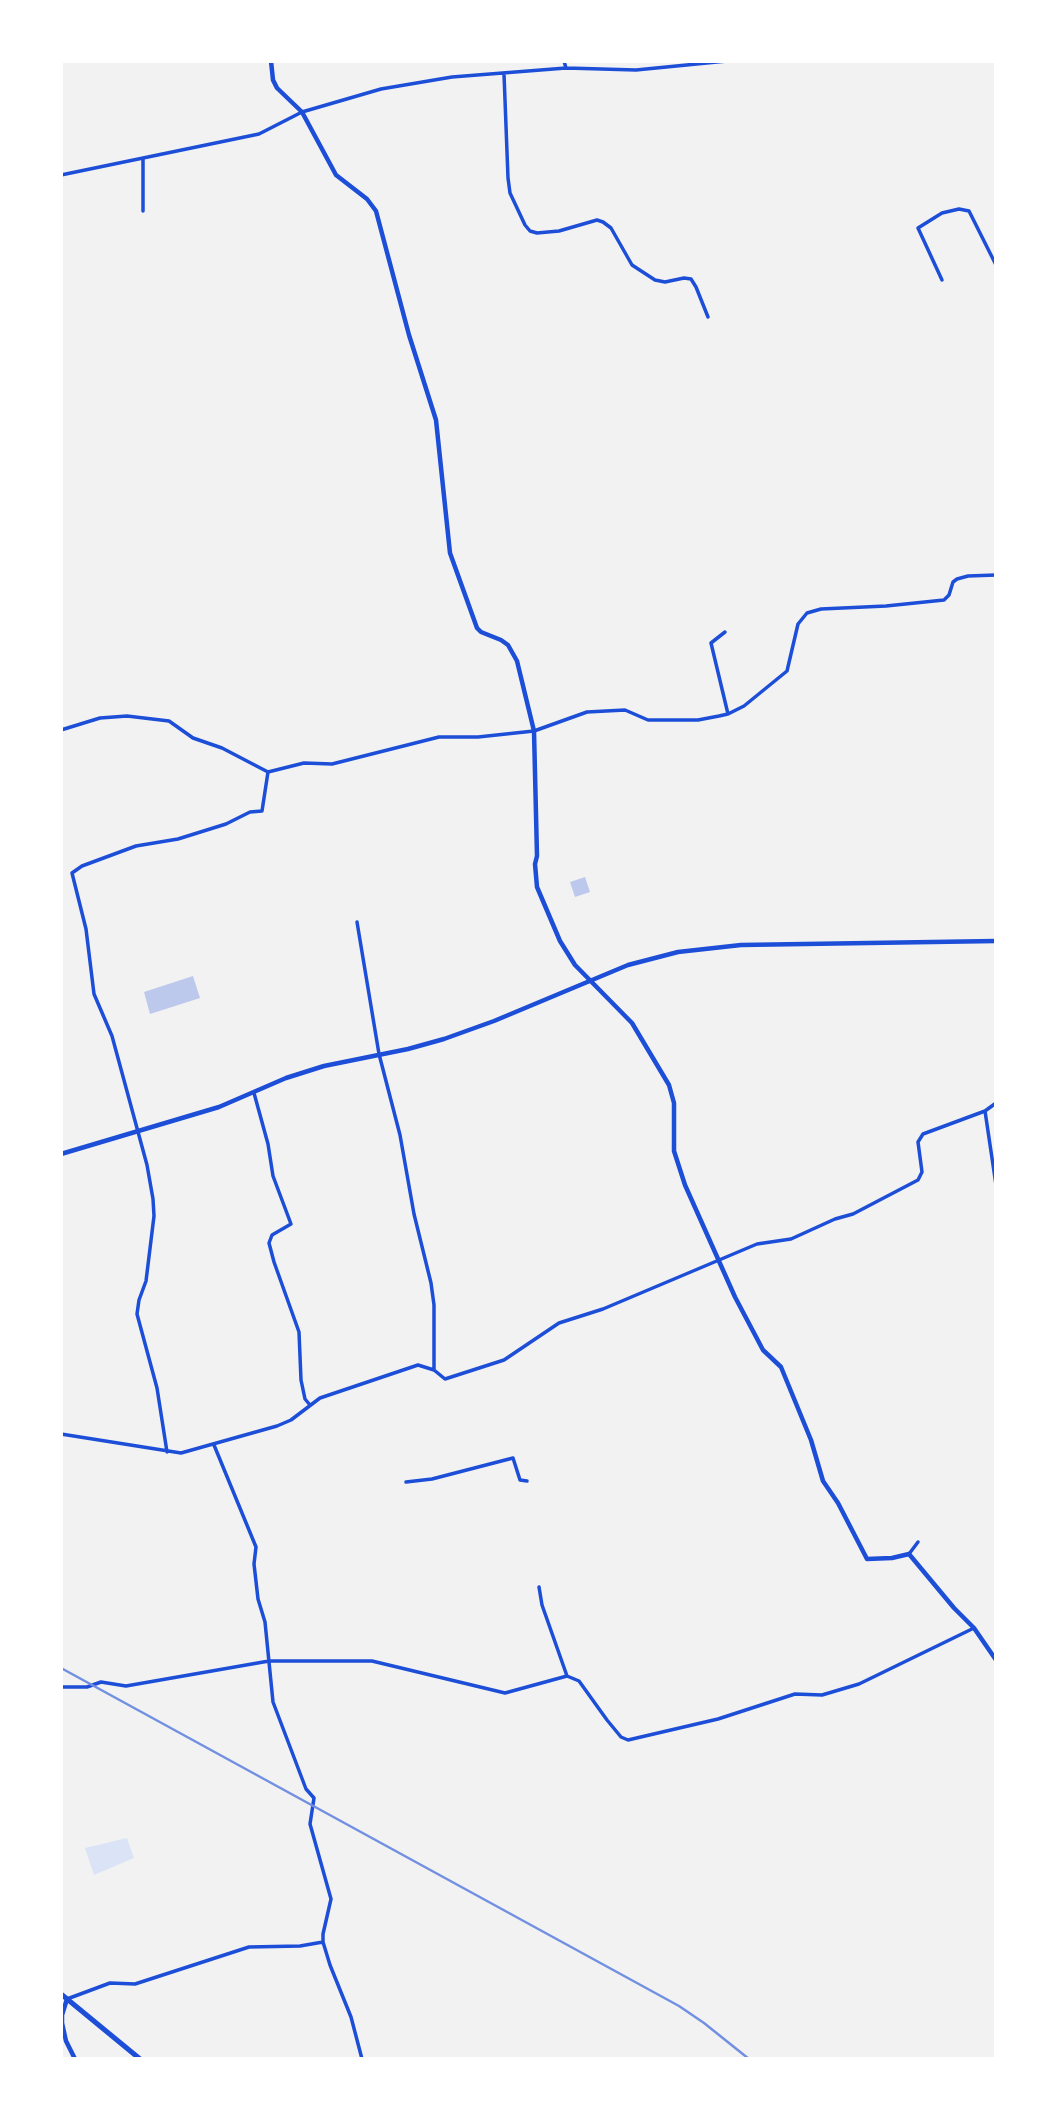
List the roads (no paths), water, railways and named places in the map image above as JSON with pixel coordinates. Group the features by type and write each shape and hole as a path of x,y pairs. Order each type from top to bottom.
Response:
{"main road":[{"path":"61,1994 140,2059"}],"street":[{"path":"271,61 273,80 277,88 302,112 336,175 368,199 376,211 409,335 436,420 450,553 477,628 501,640 513,652 517,661 534,731 537,887 560,941 575,965 632,1023 669,1085 674,1097 674,1151 677,1163 719,1262 763,1350 781,1367 811,1440 823,1481 838,1503 867,1559 892,1558 909,1553 918,1542"},
{"path":"564,61 565,68"},
{"path":"61,175 259,134 302,112 381,89 453,77 565,68 636,70 727,61"},
{"path":"504,74 508,178 510,193 524,225 537,233 559,231 597,220 603,222 611,228 632,265 655,280 665,282 691,279 708,317"},
{"path":"144,159 144,211"},
{"path":"942,280 918,228 942,213 959,209 969,211 996,265"},
{"path":"61,730 100,719 127,716 169,721 193,738 222,748 268,772 304,763 332,764 439,737 478,737 534,731 587,712 625,710 648,720 698,720 729,714 744,706 787,671 798,624 807,613 821,609 944,600 949,596 953,582 957,579 996,575"},
{"path":"725,632 711,643 729,714"},
{"path":"167,1452 157,1388 137,1314 146,1281 154,1216 147,1165 112,1036 94,994 86,929 72,873 82,866 136,846 177,839 226,824 250,812 262,811 268,772"},
{"path":"357,922 379,1054 400,1135 414,1214 435,1305 434,1370"},
{"path":"61,1154 219,1107 286,1078 324,1066 408,1049 481,1026 640,961 678,952 741,945 996,941"},
{"path":"254,1093 268,1144 273,1175 290,1224 272,1235 269,1243 299,1332 301,1380 305,1399 310,1405"},
{"path":"61,1434 181,1453 291,1420 320,1398 336,1391 418,1365 434,1370 445,1379 504,1360 559,1323 603,1309 757,1244 791,1240 835,1219 853,1214 918,1180 922,1172 918,1142 923,1134 985,1111 996,1103"},
{"path":"985,1111 996,1185"},
{"path":"214,1445 256,1546 254,1564 258,1599 265,1622 273,1702 306,1790 314,1798 310,1824 331,1899 323,1942 351,2017 362,2059"},
{"path":"406,1482 432,1479 513,1458 520,1480 527,1481"},
{"path":"909,1553 974,1628 996,1660"},
{"path":"539,1587 542,1605 567,1676"},
{"path":"61,1687 87,1687 101,1682 126,1686 269,1661 372,1661 505,1693 567,1676 579,1681 621,1737 628,1740 718,1719 795,1694 822,1695 859,1684 974,1628"},
{"path":"75,2059 66,2041 62,2023 67,1998 110,1983 135,1984 249,1947 290,1947 323,1942"}],"railway":[{"path":"61,1668 679,2006 749,2059"}]}
